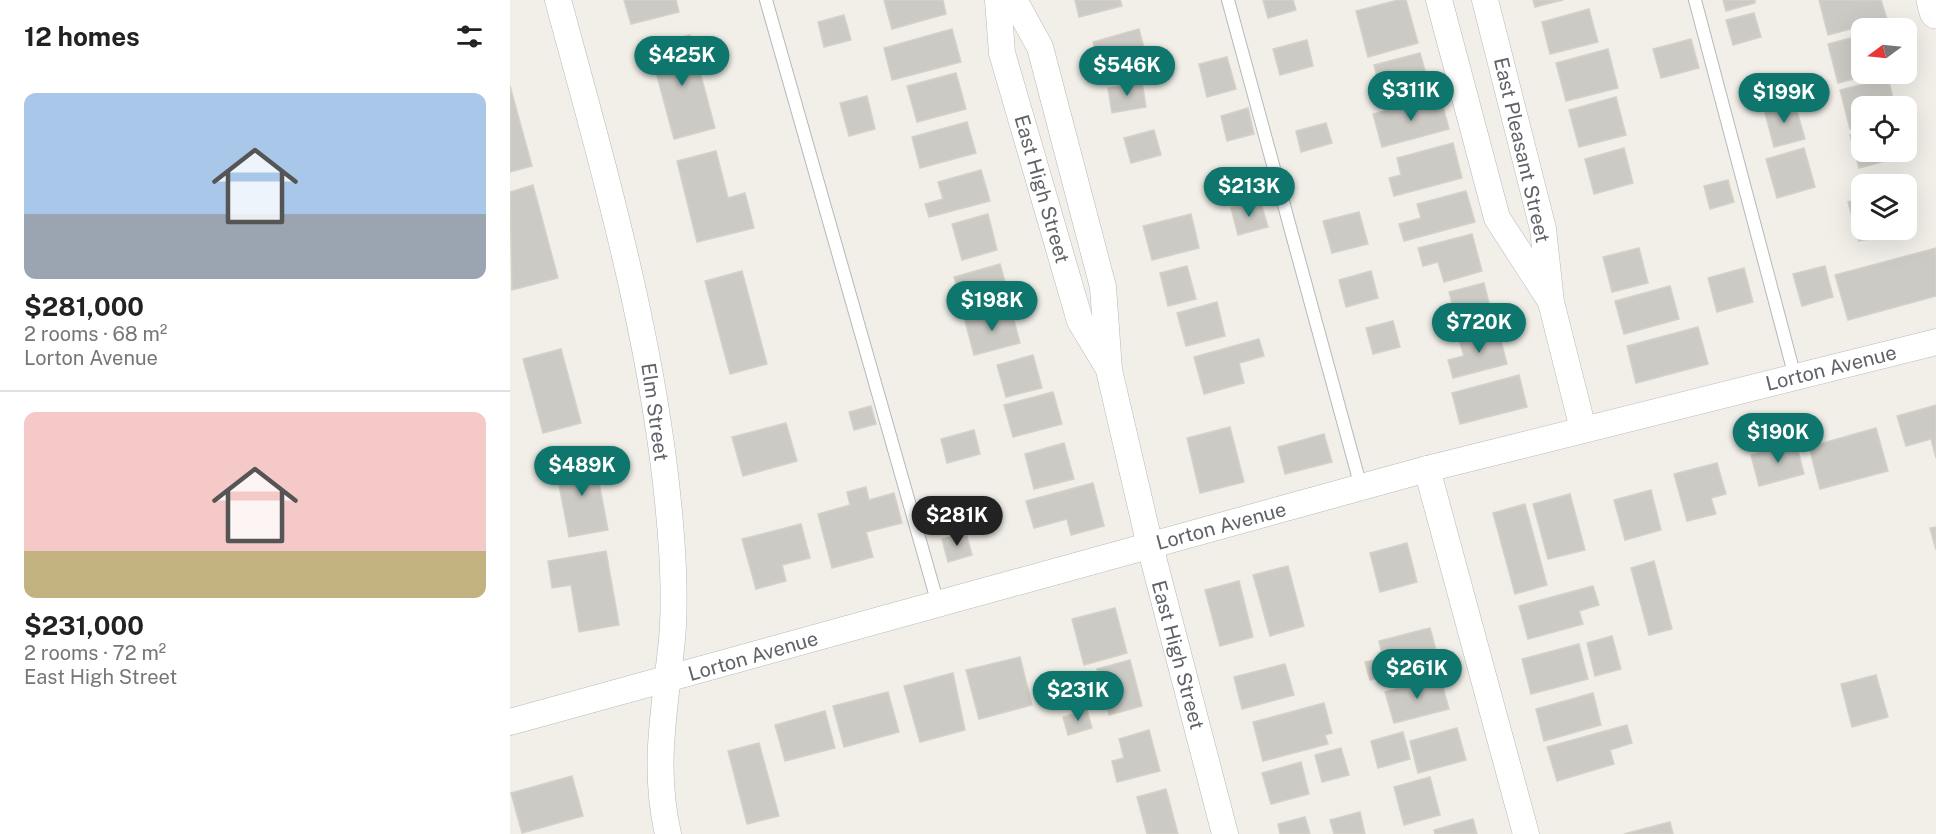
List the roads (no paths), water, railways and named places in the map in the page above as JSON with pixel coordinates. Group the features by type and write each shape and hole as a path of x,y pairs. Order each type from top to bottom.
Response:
{"main road":[{"path":"1932,0 1936,12"}],"street":[{"name":"Elm Street","path":"558,0 613,201 647,357 672,548 674,590 668,680 660,734 660,784 668,834"},
{"name":"East High Street","path":"998,0 1002,53 1080,321 1109,370"},
{"name":"East High Street","path":"1014,0 1040,48 1104,287 1109,370 1150,546 1225,834"},
{"name":"East Pleasant Street","path":"1439,0 1497,218 1551,302"},
{"name":"East Pleasant Street","path":"1485,0 1543,229 1551,302 1583,429"},
{"name":"Lorton Avenue","path":"510,722 1427,469 1936,342"},
{"path":"1427,469 1526,834"}],"lane":[{"path":"766,0 938,604"},
{"path":"1228,0 1361,487"},
{"path":"1695,0 1795,377"}]}
